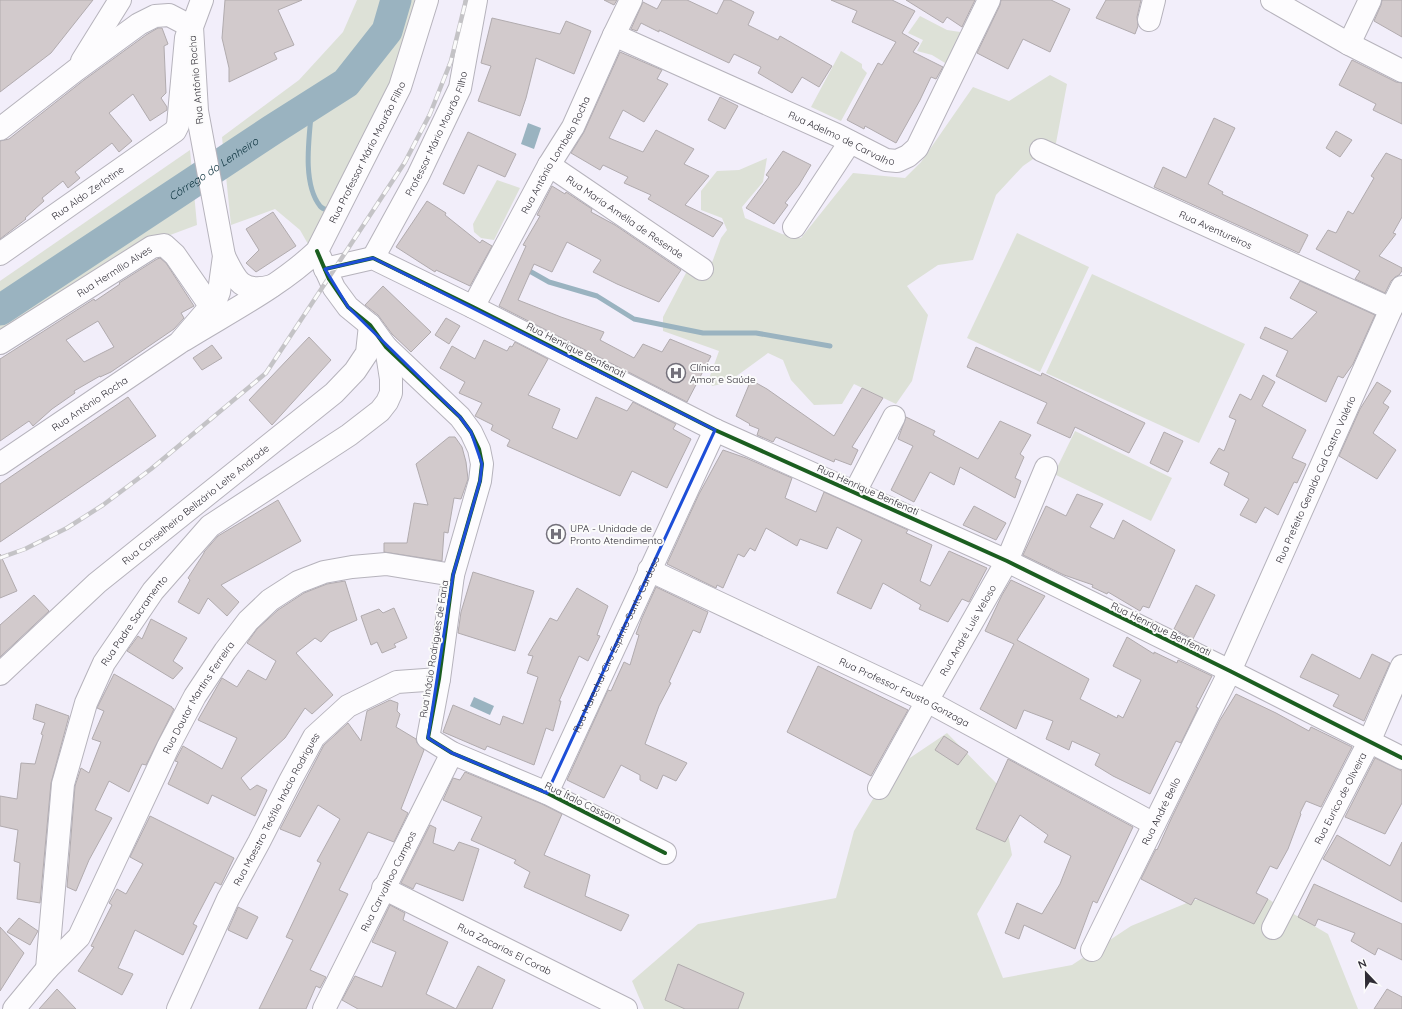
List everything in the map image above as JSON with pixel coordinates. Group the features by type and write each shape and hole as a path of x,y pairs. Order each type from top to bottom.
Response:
{"main road":[{"path":"76,70 120,0"},
{"name":"Rua Antônio Rocha","path":"202,0 192,27 197,111 222,247 231,271 242,285 250,289 261,289 275,285"},
{"name":"Rua Professor Mário Mourão Filho","path":"275,285 304,264 325,269 400,87 427,0"},
{"name":"Professor Mário Mourão Filho","path":"373,258 418,176 460,88 476,0"},
{"name":"Rua Antônio Lombelo Rocha","path":"473,307 549,165 573,127 631,0"},
{"name":"Rua Adelmo de Carvalho","path":"614,35 850,142 886,160 897,161 908,156 917,148 989,0"},
{"path":"1272,0 1349,44 1402,70"},
{"path":"1349,44 1370,0"},
{"path":"0,129 76,70 139,24 155,16 169,14 192,27"},
{"name":"Rua Aldo Zerlotine","path":"0,254 175,131 178,125 186,38 192,27"},
{"path":"794,227 850,142"},
{"name":"Rua Aventureiros","path":"1042,150 1391,309"},
{"name":"Rua Maria Amélia de Resende","path":"549,165 702,268"},
{"name":"Rua Hermílio Alves","path":"0,343 152,247 164,245 175,255 211,307"},
{"name":"Rua Antônio Rocha","path":"179,343 216,300 219,292 222,247"},
{"path":"325,269 373,258"},
{"name":"Rua Henrique Benfenati","path":"373,258 715,430 1007,561 1402,758"},
{"name":"Rua Inácio Rodrigues de Faria","path":"325,269 348,307 370,325 386,347 460,417 471,432 479,449 482,464 480,481 453,575 439,679 428,738"},
{"name":"Rua Antônio Rocha","path":"0,464 179,343 275,285"},
{"name":"Rua Prefeito Geraldo Cid Castro Valério","path":"1230,671 1402,287"},
{"name":"Rua Conselheiro Belizário Leite Andrade","path":"0,674 97,583 334,393 355,371 367,353 370,325"},
{"name":"Rua Padre Sacramento","path":"47,969 63,784 86,703 104,663 153,591 210,526 349,435 380,411 387,402 391,393 391,379 386,347"},
{"path":"855,492 894,417"},
{"name":"Rua Marechal Ciro Espírito Santo Cardoso","path":"547,793 715,430"},
{"name":"Rua André Luís Veloso","path":"879,788 1007,561 1046,468"},
{"name":"Rua Doutor Martins Ferreira","path":"47,969 79,937 168,748 195,696 248,621 270,600 298,582 324,572 352,567 386,564 453,575"},
{"name":"Rua Professor Fausto Gonzaga","path":"649,570 927,701 1154,824"},
{"name":"Rua Eurico de Oliveira","path":"1273,928 1369,742 1402,666"},
{"name":"Rua André Bello","path":"1092,950 1230,671"},
{"name":"Rua Maestro Teófilo Inácio Rodrigues","path":"178,1009 228,899 314,737 348,706 397,682 439,679"},
{"name":"Rua Ítalo Cassano","path":"428,738 452,753 547,793 665,853"},
{"name":"Rua Carvalhoo Campos","path":"324,1009 383,888 452,753"},
{"name":"Rua Zacarias El Corab","path":"383,888 626,1009"},
{"path":"17,1009 47,969"},
{"path":"14,1009 30,991"}],"highlighted area":[{"path":"373,258 715,430 547,793 452,753 428,738 453,575 480,481 482,464 471,432 460,417 348,307 325,269"}],"shaded area":[{"path":"357,0 421,0 396,83 318,234 308,244 300,230 275,209 231,225 222,137 299,80 343,32"},
{"path":"920,16 947,30 967,33 950,66 932,55 917,51 923,40 908,33"},
{"path":"841,51 862,64 862,68 867,73 841,121 811,107"},
{"path":"1050,75 1067,84 1056,143 1023,166 996,195 973,260 938,265 907,286 928,315 912,381 896,404 854,384 842,404 814,405 791,380 783,360 768,353 727,383 712,386 709,379 719,351 663,331 663,317 687,271 706,279 721,238 727,230 722,218 701,210 701,191 717,171 739,170 767,158 763,182 742,207 745,218 782,234 801,238 853,173 905,178 921,162 973,87 1009,101"},
{"path":"190,150 197,225 154,241 0,343 0,281"},
{"path":"497,180 520,188 494,240 481,238 474,232 473,224"},
{"path":"1017,233 1089,267 1040,372 967,338"},
{"path":"1092,274 1245,344 1199,443 1046,373"},
{"path":"1075,431 1172,478 1151,521 1054,474"},
{"path":"947,733 999,786 1012,855 977,914 1003,978 1072,965 1131,926 1194,900 1268,899 1328,934 1358,1009 644,1009 632,981 698,924 836,898 854,831 889,772"}],"water":[{"path":"528,123 541,128 534,149 521,144"},
{"path":"474,697 494,706 490,715 470,706"}],"building":[{"path":"0,0 93,0 51,53 0,92"},
{"path":"225,0 302,0 278,10 294,45 274,53 277,59 229,82 229,68 222,38"},
{"path":"604,0 617,0 614,5"},
{"path":"662,0 687,0 717,14 724,0 730,0 754,12 748,25 778,40 780,36 832,66 819,87 802,77 792,93 758,73 761,67 734,54 729,63 641,23 637,31 631,29 643,2 657,9"},
{"path":"831,0 892,0 915,11 902,33 919,43 913,52 943,67 936,79 931,77 896,143 865,126 864,129 847,120 878,63 882,65 896,42 852,22 857,11"},
{"path":"906,0 975,0 962,27 947,17 943,23"},
{"path":"1001,0 1051,0 1070,9 1050,52 1023,39 1008,69 977,53"},
{"path":"1106,0 1141,0 1137,17 1138,26 1135,34 1096,18"},
{"path":"1382,0 1402,0 1402,37 1374,21"},
{"path":"492,18 560,34 566,21 591,31 574,74 536,58 520,116 478,101 491,66 481,63"},
{"path":"158,28 162,28 168,44 164,46 166,93 161,98 167,107 167,110 150,121 133,94 109,113 132,141 119,152 112,143 75,172 80,178 68,188 63,181 42,198 44,201 25,218 26,219 0,239 0,141 9,139 84,80"},
{"path":"620,52 662,70 657,79 668,84 644,122 623,110 609,138 643,152 656,130 694,149 684,164 709,176 685,205 723,223 713,237 648,199 651,195 624,183 628,177 603,165 600,170 571,153 584,132"},
{"path":"1352,60 1396,82 1402,83 1402,124 1373,110 1376,104 1339,85"},
{"path":"720,97 738,106 725,129 708,120"},
{"path":"1214,118 1235,128 1208,184 1223,192 1222,194 1308,235 1299,253 1154,187 1163,167 1186,178"},
{"path":"1336,131 1352,140 1340,157 1326,148"},
{"path":"468,132 516,154 505,177 478,165 464,194 443,184"},
{"path":"783,151 811,165 799,185 785,203 788,205 774,224 746,208 769,177 766,175"},
{"path":"1386,153 1402,160 1402,217 1393,233 1396,234 1379,256 1402,268 1402,271 1391,281 1385,293 1355,279 1360,271 1316,249 1328,230 1336,233 1348,211 1353,214 1374,178 1371,176"},
{"path":"552,186 565,194 566,192 592,209 591,212 615,225 681,270 659,302 593,272 601,260 567,242 552,272 534,264 518,300 604,332 600,340 634,358 643,344 662,352 670,339 711,356 687,402 499,306 526,246 523,245 540,216 537,215"},
{"path":"427,201 446,213 445,215 480,243 482,240 492,246 470,286 436,270 435,272 396,247"},
{"path":"273,212 296,246 256,272 246,263 259,250 246,229"},
{"path":"160,258 166,263 194,306 181,313 184,318 174,329 111,372 100,376 74,391 75,393 52,409 33,426 29,421 0,441 0,359 94,299 95,301 120,284 119,283","holes":["98,321 114,347 84,362 66,340"]},
{"path":"1300,281 1375,315 1353,364 1343,378 1338,376 1326,402 1276,376 1288,351 1260,338 1265,327 1292,339 1317,312 1290,298"},
{"path":"383,286 431,332 411,352 392,334 378,315 365,305"},
{"path":"446,318 460,326 449,344 435,335"},
{"path":"309,337 331,360 272,425 249,400"},
{"path":"484,340 507,351 515,342 548,359 528,395 560,409 552,428 577,439 596,397 627,411 633,402 676,424 673,429 691,439 667,488 632,471 620,496 507,446 510,440 491,430 493,425 475,416 482,403 459,393 465,382 440,368 452,346 475,359"},
{"path":"212,345 222,358 202,370 193,358"},
{"path":"976,347 1041,376 1042,373 1145,423 1129,453 1075,427 1070,438 1037,423 1047,403 967,367"},
{"path":"1263,375 1275,382 1262,406 1306,430 1292,458 1306,464 1297,483 1294,482 1278,515 1265,507 1256,523 1240,515 1249,499 1224,485 1229,473 1210,463 1219,448 1224,451 1236,420 1229,417 1240,394 1251,400"},
{"path":"751,380 767,389 834,436 862,388 883,398 852,447 858,450 851,465 835,459 834,462 776,437 773,442 757,435 759,429 749,425 750,424 736,416"},
{"path":"1377,382 1391,391 1383,403 1389,407 1373,433 1396,450 1377,479 1339,456 1360,409"},
{"path":"128,397 156,436 0,542 0,484"},
{"path":"906,417 935,431 933,435 978,459 1000,421 1031,435 1020,454 1024,457 1015,478 1021,481 1015,498 960,467 954,485 930,472 914,502 891,490 913,446 898,439"},
{"path":"1164,432 1183,441 1168,472 1150,463"},
{"path":"449,437 455,437 462,447 468,479 461,499 454,498 448,533 444,532 442,561 384,552 384,543 407,543 414,503 428,505 416,464"},
{"path":"723,450 746,458 792,478 785,498 816,512 824,492 908,530 906,533 932,545 920,581 930,586 949,551 987,568 969,602 962,599 948,622 919,609 921,605 883,583 871,609 837,593 862,540 837,527 827,549 800,539 797,546 766,528 755,551 750,548 744,557 738,554 723,588 717,585 716,588 667,564 699,494"},
{"path":"1077,494 1103,504 1090,527 1114,539 1123,520 1175,550 1149,608 1143,606 1140,611 1108,592 1107,594 1092,587 1093,585 1064,575 1023,555 1046,506 1066,516"},
{"path":"278,500 301,541 221,585 239,602 227,616 208,598 199,614 178,602 190,580 188,578 204,552 218,536"},
{"path":"974,506 1006,523 996,540 963,525"},
{"path":"0,554 17,591 0,598"},
{"path":"473,572 534,591 515,651 458,633 461,612"},
{"path":"1011,580 1045,596 1017,640 1089,679 1080,699 1117,718 1118,715 1123,718 1141,680 1113,666 1127,637 1154,654 1154,652 1177,663 1178,660 1212,676 1196,707 1198,708 1181,743 1176,741 1150,794 1113,776 1095,765 1100,754 1072,741 1069,750 1046,739 1053,721 1024,710 1016,729 980,709 1014,644 985,631 1002,595"},
{"path":"345,581 357,620 330,632 321,642 315,638 296,653 333,695 312,714 305,708 285,738 241,778 250,790 257,785 267,790 255,816 212,795 208,804 168,784 178,762 175,761 183,746 222,769 237,738 198,720 222,678 237,687 248,670 266,680 276,661 247,643 257,629 278,610 304,593 327,584"},
{"path":"1196,585 1215,595 1193,639 1174,629"},
{"path":"656,587 708,612 700,633 693,630 669,682 671,683 659,706 645,744 687,763 676,781 663,775 657,789 640,780 640,775 621,765 604,798 567,780 608,690 611,691 624,662 630,665 639,635 636,634"},
{"path":"577,588 608,606 597,635 600,636 588,661 579,656 559,701 561,701 553,731 546,728 534,765 487,746 485,750 443,732 453,705 500,725 503,716 523,724 538,677 527,673 533,656 528,655 550,618 557,621"},
{"path":"34,595 49,611 0,657 0,625"},
{"path":"394,608 407,638 394,644 396,647 382,653 377,642 371,645 361,616 379,609 383,613"},
{"path":"151,619 187,638 173,661 183,668 173,679 127,651 138,636 142,639"},
{"path":"1312,654 1360,679 1372,654 1390,663 1364,721 1333,706 1339,695 1300,677"},
{"path":"818,666 908,710 871,776 787,732"},
{"path":"114,674 174,709 146,765 142,764 129,792 109,781 95,810 112,818 89,860 76,891 67,887 75,786 81,768 89,773 101,742 92,739 104,711 97,708"},
{"path":"1236,694 1309,731 1311,727 1352,747 1321,807 1306,801 1300,813 1301,814 1288,849 1277,869 1270,866 1256,893 1268,899 1254,924 1195,898 1191,905 1141,879 1156,849 1157,850 1220,720"},
{"path":"390,700 398,703 397,711 400,714 396,727 416,739 417,743 424,750 401,809 408,813 394,842 368,832 339,890 348,894 310,970 326,977 320,988 316,986 306,1009 259,1009 293,940 286,937 321,863 317,861 340,819 318,805 300,837 280,829 324,745 348,723 361,741 367,711"},
{"path":"36,704 69,716 51,783 40,903 17,899 20,863 14,861 18,830 0,826 0,796 17,799 21,763 35,764 43,735 41,734 45,723 33,719"},
{"path":"944,736 968,752 958,765 935,750"},
{"path":"1375,758 1402,771 1402,803 1385,834 1345,817"},
{"path":"1008,759 1133,827 1097,903 1093,901 1075,949 1024,925 1019,939 1005,933 1017,903 1042,914 1060,884 1071,856 1044,842 1048,835 1020,815 1005,842 976,829"},
{"path":"465,772 542,804 562,814 544,855 590,875 585,896 629,915 621,931 524,887 530,872 514,863 516,860 471,840 482,817 443,800 453,778 460,780"},
{"path":"150,816 234,858 221,885 215,882 193,924 197,926 183,955 135,930 118,968 133,974 122,995 78,971 94,947 91,946 112,905 109,903 117,889 126,894 143,864 130,857"},
{"path":"430,825 436,828 433,843 454,851 459,842 479,849 463,901 416,883 413,889 401,883"},
{"path":"1337,835 1390,866 1402,842 1402,902 1323,859"},
{"path":"1314,884 1402,924 1402,960 1378,948 1375,955 1351,941 1355,933 1318,919 1315,926 1298,917"},
{"path":"390,905 405,913 403,920 448,942 426,994 456,1009 358,1009 342,1000 355,976 382,987 396,952 372,942"},
{"path":"238,907 258,917 247,939 228,930"},
{"path":"19,918 38,931 30,945 7,932"},
{"path":"0,927 24,953 0,991"},
{"path":"678,964 744,993 738,1009 685,1009 665,1000"},
{"path":"478,966 505,980 492,1009 456,1009"},
{"path":"57,989 76,1009 39,1009"},
{"path":"1387,989 1402,997 1402,1009 1374,1009"}],"waterway":[{"name":"Córrego do Lenheiro","path":"0,310 272,130 346,83 387,31 396,0"},
{"path":"312,105 308,157 310,184 314,196 320,206 323,209 330,211"},
{"path":"526,269 549,282 597,296 634,319 703,333 756,333 830,346"}],"railway":[{"path":"0,558 25,549 67,528 103,505 151,469 266,373 405,162 430,114 451,61 466,0"}],"cycle path":[{"path":"317,251 329,279 348,307 370,325 386,347 460,417 471,432 479,449 482,464 480,481 453,575 439,679 428,738 452,753 547,793 665,853"},
{"path":"325,269 373,258 715,430 1007,561 1402,758"}],"place":[{"name":"Clínica Amor e Saúde","path":"676,373"},
{"name":"UPA - Unidade de Pronto Atendimento","path":"556,534"}]}
